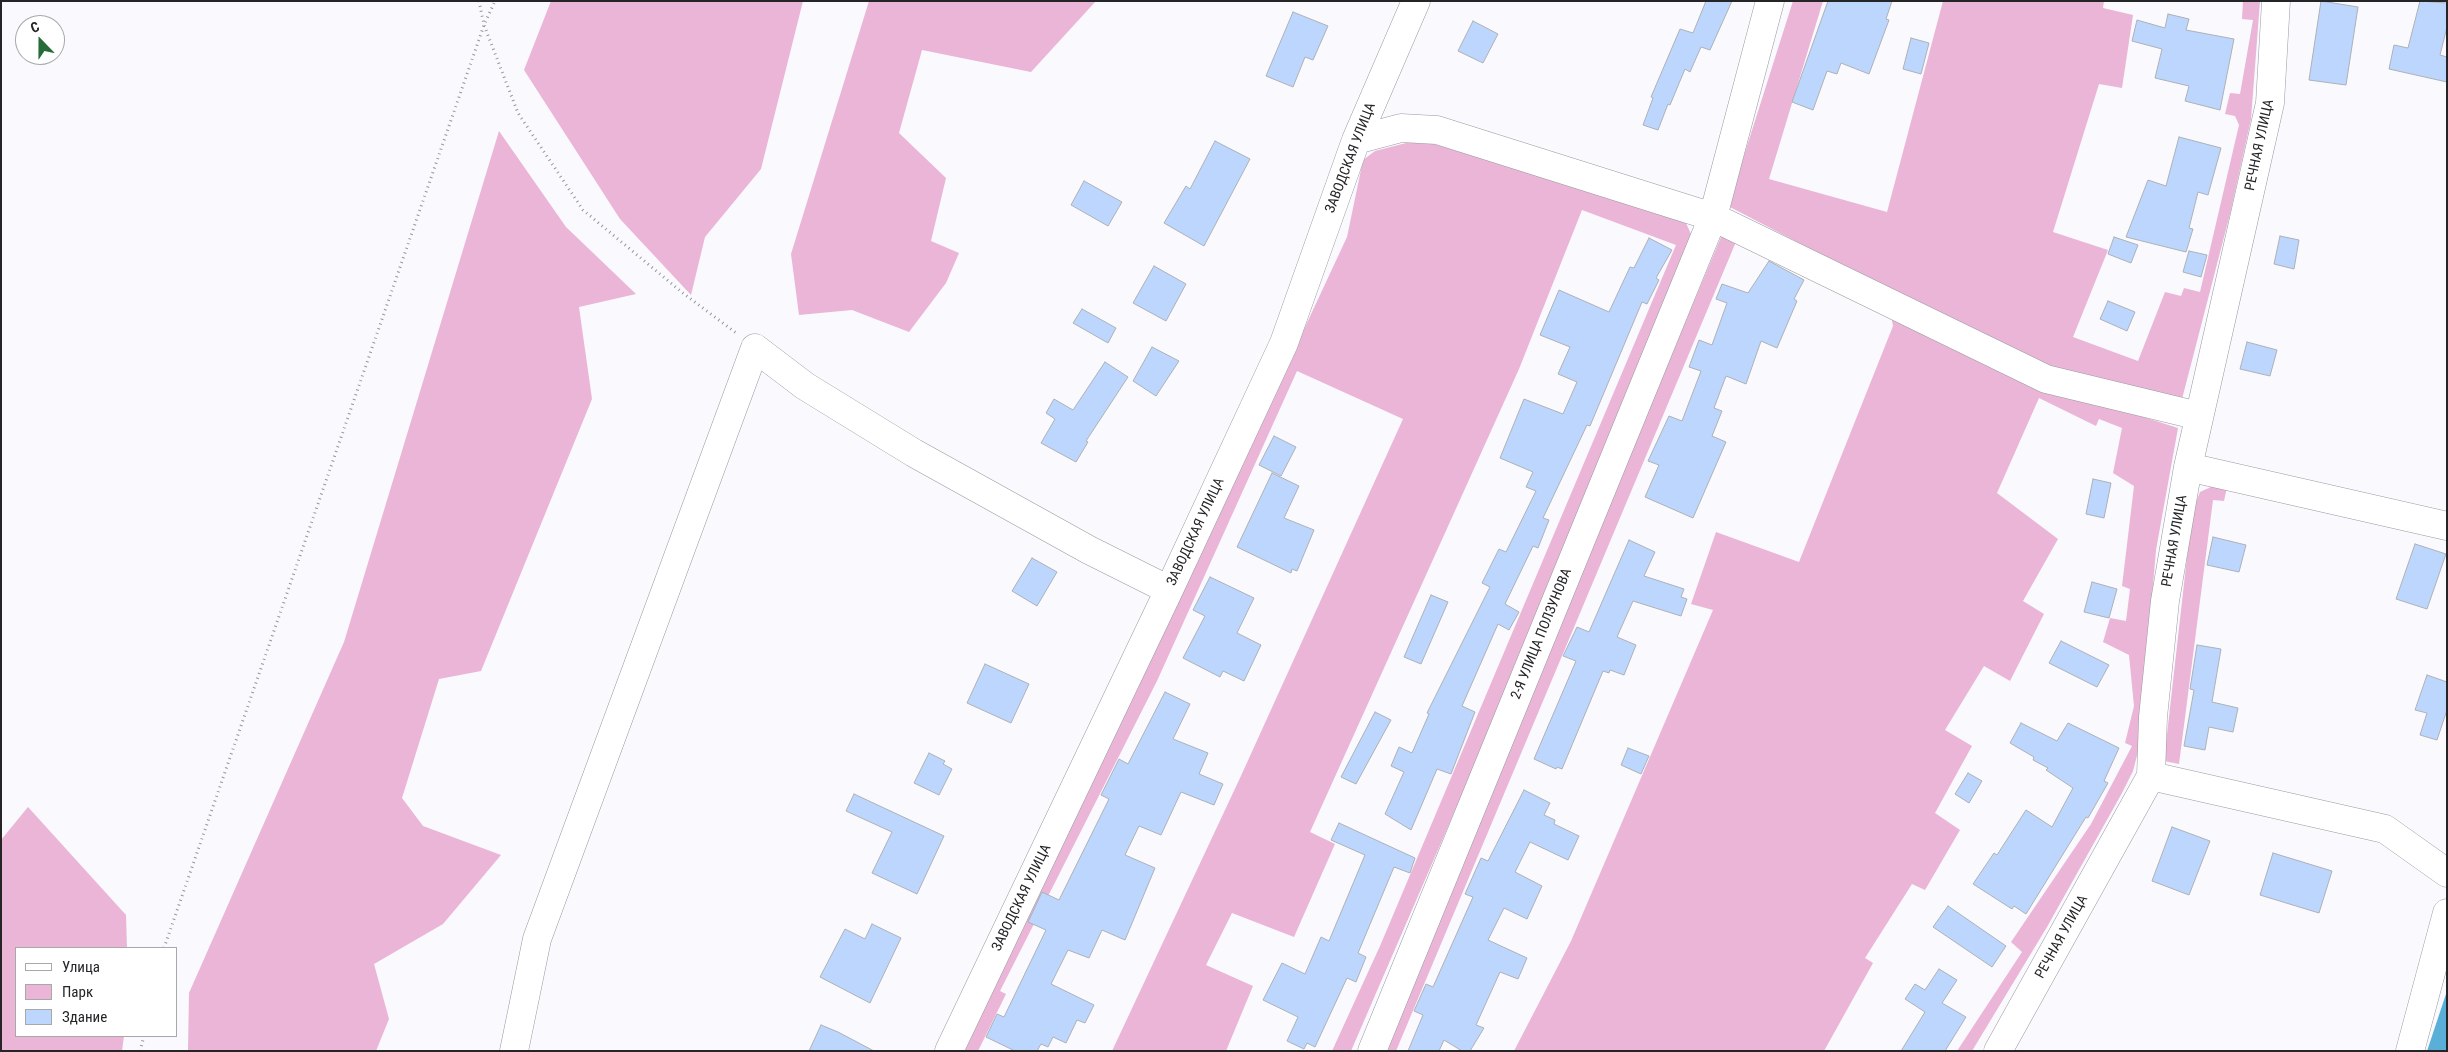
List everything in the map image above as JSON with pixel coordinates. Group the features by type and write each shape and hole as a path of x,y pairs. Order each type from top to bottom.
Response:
{"street":[{"name":"ЗАВОДСКАЯ УЛИЦА","path":"949,1051 1169,590 1284,343 1356,140 1416,1"},
{"name":"2-Я УЛИЦА ПОЛЗУНОВА","path":"1372,1051 1713,217 1770,1"},
{"name":"РЕЧНАЯ УЛИЦА","path":"2006,1048 2151,776 2153,717 2165,601 2188,467 2270,103 2276,1"},
{"path":"1356,140 1401,128 1437,130 1713,217 2046,379 2200,416"},
{"path":"514,1051 537,939 754,348 805,386 914,453 1089,550 1169,590"},
{"path":"2188,467 2447,526"},
{"path":"2151,776 2385,829 2447,874"},
{"path":"2410,1051 2447,913"}],"path":[{"path":"478,1 484,25 518,113 583,210 684,294 754,348"},
{"path":"164,947 484,25 495,1"},
{"path":"140,1051 144,1037"}],"green space":[{"path":"551,1 803,1 761,169 705,237 691,295 620,219 524,70"},
{"path":"869,1 1096,1 1031,72 922,50 899,133 946,178 931,241 959,253 946,283 909,332 852,310 799,315 791,254"},
{"path":"1793,1 1823,1 1769,179 1887,212 1943,1 2104,1 2103,8 2133,15 2122,88 2099,84 2053,232 2108,250 2073,337 2138,361 2165,292 2181,296 2184,288 2200,292 2239,125 2235,116 2225,114 2230,93 2240,94 2253,20 2242,19 2243,1 2260,1 2251,119 2230,214 2182,399 2037,367 1728,206"},
{"path":"499,131 566,227 636,294 579,307 592,399 481,671 439,679 402,798 423,826 501,855 443,924 374,964 389,1019 376,1051 188,1051 189,993 344,642"},
{"path":"1410,142 1431,143 1685,221 1691,234 1683,267 1466,785 1351,1051 1332,1051 1380,946 1676,245 1582,210 1519,369 1310,832 1335,844 1294,937 1232,913 1206,965 1253,986 1226,1051 1112,1051 1240,778 1403,419 1297,371 1157,681 1000,991 1006,994 978,1051 961,1051 1161,636 1347,237 1363,160 1375,151"},
{"path":"1724,230 1738,237 1396,1051 1380,1051"},
{"path":"1891,315 2049,387 2178,428 2156,550 2139,748 2133,771 2122,793 2047,927 1972,1051 1957,1051 2022,952 2011,942 2091,824 2132,746 2125,743 2134,706 2129,655 2103,642 2110,618 2126,621 2130,589 2122,586 2134,486 2113,473 2122,428 2099,419 2096,426 2039,398 1997,493 2058,539 2023,601 2044,614 2010,681 1984,666 1945,730 1972,746 1935,813 1960,830 1925,890 1912,884 1865,958 1873,963 1824,1051 1514,1051 1571,941 1713,610 1691,604 1716,532 1799,562 1893,326"},
{"path":"2213,486 2227,487 2224,501 2213,500 2179,764 2164,761 2192,513 2200,492"},
{"path":"28,807 126,915 127,947 15,947 15,1037 124,1037 122,1051 1,1051 1,840"}],"water":[{"path":"2447,991 2447,1051 2427,1051"}],"building":[{"path":"1706,1 1732,1 1710,50 1701,47 1690,72 1685,69 1658,130 1643,125 1653,98 1651,97 1680,29 1693,33"},
{"path":"1828,1 1892,1 1886,19 1889,20 1869,74 1841,63 1837,74 1827,71 1813,110 1792,102"},
{"path":"2321,1 2358,7 2346,85 2309,80"},
{"path":"2420,1 2447,3 2447,27 2440,55 2447,57 2447,82 2389,69 2394,45 2408,48"},
{"path":"1293,12 1328,26 1313,60 1305,57 1293,87 1266,76"},
{"path":"2168,14 2189,19 2186,30 2234,39 2220,110 2185,101 2189,86 2155,78 2162,49 2132,41 2137,20 2165,28"},
{"path":"1473,21 1498,34 1483,63 1458,51"},
{"path":"1911,38 1929,43 1921,74 1903,69"},
{"path":"2179,137 2221,148 2208,195 2198,192 2189,228 2193,229 2186,252 2126,237 2148,180 2166,186"},
{"path":"1215,141 1250,159 1204,246 1164,223 1186,186 1190,189"},
{"path":"1084,181 1122,202 1108,226 1071,205"},
{"path":"2280,236 2299,240 2294,269 2274,264"},
{"path":"2114,237 2138,245 2131,263 2108,254"},
{"path":"1649,238 1672,250 1656,278 1659,280 1647,304 1642,302 1590,426 1587,425 1543,518 1549,520 1538,548 1533,546 1505,604 1519,612 1509,630 1498,624 1462,706 1475,712 1451,774 1437,769 1411,830 1385,814 1404,772 1391,766 1399,747 1412,753 1429,714 1427,713 1490,587 1482,583 1499,549 1506,552 1536,491 1526,487 1533,472 1500,458 1524,399 1563,414 1577,382 1558,374 1570,347 1540,335 1559,290 1609,312 1630,267 1634,268"},
{"path":"2189,251 2207,255 2201,277 2183,272"},
{"path":"1769,261 1804,280 1794,299 1797,301 1777,348 1761,341 1746,384 1726,376 1714,408 1722,411 1712,436 1726,442 1693,518 1645,497 1659,465 1648,461 1669,416 1682,421 1701,371 1689,367 1699,340 1712,345 1727,303 1716,299 1722,284 1748,293"},
{"path":"1154,266 1186,284 1166,321 1133,303"},
{"path":"2108,301 2135,312 2127,331 2100,319"},
{"path":"1082,309 1116,328 1108,343 1073,323"},
{"path":"2247,342 2277,350 2270,376 2240,369"},
{"path":"1152,347 1179,361 1156,396 1133,381"},
{"path":"1105,362 1128,377 1086,441 1088,442 1076,462 1041,443 1055,419 1046,413 1054,399 1073,410"},
{"path":"1274,436 1296,447 1281,476 1259,465"},
{"path":"1272,473 1299,486 1284,518 1314,530 1297,571 1292,569 1291,573 1237,547"},
{"path":"2093,479 2111,483 2104,518 2086,514"},
{"path":"2213,537 2246,545 2239,572 2207,565"},
{"path":"1629,540 1655,552 1644,576 1684,589 1681,597 1687,599 1681,616 1633,601 1617,637 1636,645 1624,675 1610,670 1609,673 1603,671 1562,769 1557,767 1556,769 1534,759 1576,661 1563,656 1577,627 1589,632"},
{"path":"2415,544 2446,554 2427,609 2396,599"},
{"path":"1032,558 1057,572 1037,606 1012,591"},
{"path":"1210,577 1254,598 1237,633 1261,645 1244,681 1223,671 1220,677 1183,658 1205,616 1193,610"},
{"path":"2092,582 2117,589 2109,618 2084,612"},
{"path":"1431,595 1448,602 1421,664 1404,657"},
{"path":"2061,641 2109,665 2097,687 2049,663"},
{"path":"2197,645 2221,649 2212,702 2238,708 2233,732 2209,727 2205,750 2184,746 2194,690 2190,689"},
{"path":"985,664 1029,684 1011,723 967,703"},
{"path":"2427,675 2447,682 2447,710 2437,740 2420,735 2427,713 2415,710"},
{"path":"1165,692 1190,704 1173,739 1208,753 1199,774 1223,784 1214,805 1181,792 1161,835 1139,826 1125,855 1155,868 1125,940 1102,930 1089,958 1068,950 1051,984 1094,1005 1085,1023 1077,1020 1066,1043 1053,1037 1048,1047 1041,1044 1037,1051 1015,1051 986,1037 997,1014 1004,1017 1046,930 1028,922 1042,892 1059,900 1109,799 1101,795 1119,759 1128,764"},
{"path":"1375,712 1391,720 1356,784 1341,777"},
{"path":"2021,723 2057,741 2068,723 2119,748 2104,781 2108,783 2088,818 2086,817 2026,914 2014,906 2012,909 1973,884 1994,853 1997,855 2026,810 2052,827 2073,788 2046,770 2048,768 2033,760 2034,757 2010,743"},
{"path":"1628,748 1649,756 1641,774 1621,765"},
{"path":"929,753 945,761 943,764 952,769 939,795 914,783"},
{"path":"1968,773 1982,781 1969,803 1955,794"},
{"path":"1524,790 1550,803 1544,815 1555,820 1554,824 1579,836 1568,860 1530,842 1515,872 1542,886 1527,919 1504,908 1488,940 1527,958 1518,979 1500,972 1476,1025 1484,1028 1470,1051 1462,1051 1444,1040 1439,1051 1408,1051 1423,1015 1414,1011 1426,984 1433,987 1473,897 1465,894 1481,858 1488,861"},
{"path":"854,794 944,836 917,894 872,873 892,832 846,811"},
{"path":"1339,823 1415,858 1410,873 1394,867 1358,953 1366,957 1356,982 1347,978 1315,1047 1307,1043 1304,1049 1287,1041 1298,1017 1263,1000 1282,963 1305,974 1321,937 1329,941 1365,855 1331,840"},
{"path":"2172,827 2210,841 2189,895 2152,881"},
{"path":"2273,853 2332,871 2319,913 2260,895"},
{"path":"1948,906 2006,946 1992,967 1933,927"},
{"path":"872,924 901,938 870,1003 820,977 845,929 865,939"},
{"path":"1939,969 1957,980 1942,1003 1966,1017 1945,1051 1901,1051 1925,1012 1905,999 1915,984 1925,990"},
{"path":"821,1025 838,1032 874,1051 809,1051"}]}
